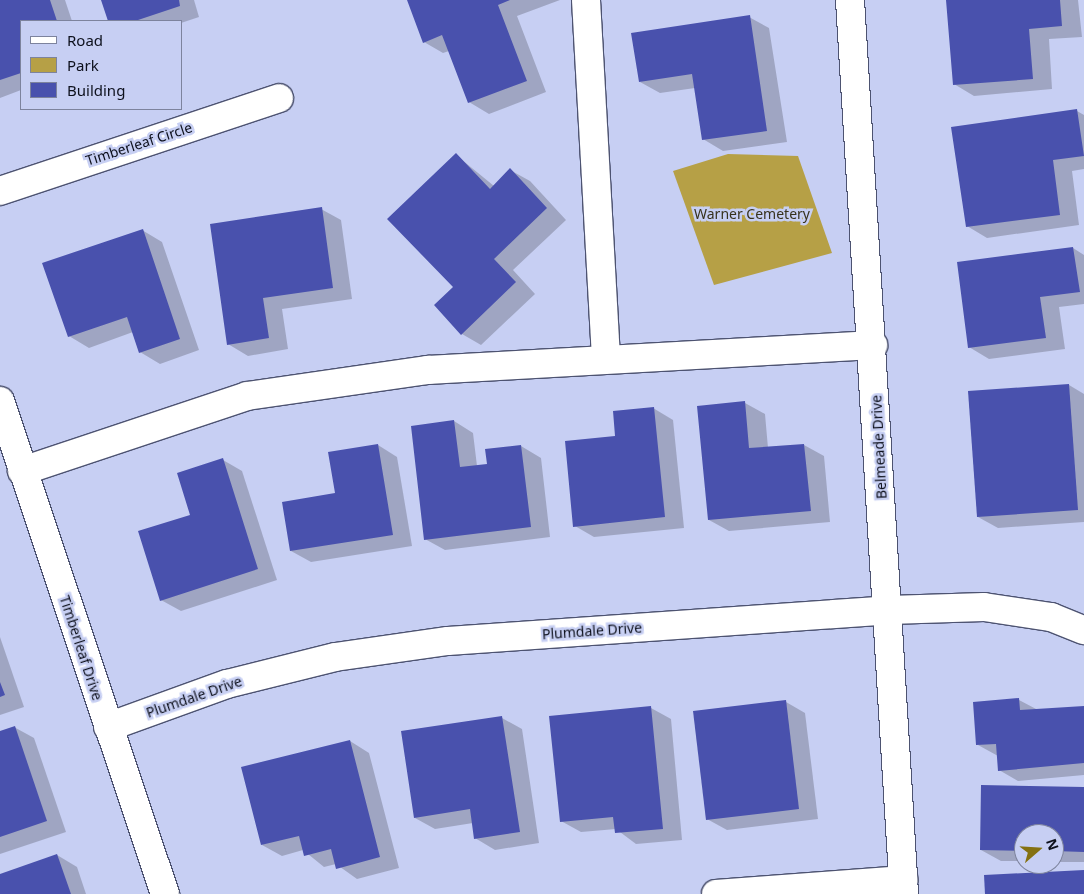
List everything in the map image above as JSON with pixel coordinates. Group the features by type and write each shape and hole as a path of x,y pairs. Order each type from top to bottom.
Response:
{"street":[{"path":"586,0 606,357"},
{"name":"Belmeade Drive","path":"850,0 889,610 903,887"},
{"name":"Timberleaf Circle","path":"0,191 279,98"},
{"path":"22,471 247,396 428,370 606,357 873,345"},
{"name":"Timberleaf Drive","path":"0,401 164,894"},
{"name":"Plumdale Drive","path":"108,727 227,684 335,657 448,641 889,610 984,607 1052,617 1084,630"},
{"path":"716,894 903,887"}],"green space":[{"name":"Warner Cemetery","path":"728,154 798,156 832,253 714,285 673,171"}],"building":[{"path":"0,0 50,0 57,20 20,20 20,73 0,80"},
{"path":"101,0 179,0 180,6 138,20 108,20"},
{"path":"407,0 510,0 498,5 527,81 468,103 442,35 423,43"},
{"path":"946,0 1060,0 1062,26 1029,29 1033,79 953,85"},
{"path":"750,15 767,131 702,140 692,74 639,82 631,33"},
{"path":"1077,109 1084,156 1053,160 1060,215 966,227 951,127"},
{"path":"456,153 490,189 510,168 547,208 494,259 516,282 461,335 434,305 453,287 387,219"},
{"path":"322,207 333,288 263,298 269,338 227,345 210,224"},
{"path":"143,229 180,339 139,353 127,317 68,337 42,263"},
{"path":"1073,247 1080,292 1040,297 1046,338 968,348 957,262"},
{"path":"1069,384 1078,510 977,517 968,391"},
{"path":"745,401 749,448 804,444 811,511 708,520 697,406"},
{"path":"654,407 665,517 573,527 565,441 615,436 613,411"},
{"path":"454,420 460,467 487,464 485,449 521,445 531,527 424,540 411,426"},
{"path":"378,444 393,535 290,551 282,502 335,493 328,452"},
{"path":"223,458 258,569 160,601 138,531 190,515 177,473"},
{"path":"0,682 5,695 0,697"},
{"path":"1019,698 1020,710 1084,706 1084,763 998,771 996,744 976,745 973,702"},
{"path":"786,700 799,809 706,820 693,711"},
{"path":"651,706 663,829 615,833 613,817 560,822 549,716"},
{"path":"502,716 520,832 474,839 470,809 414,818 401,731"},
{"path":"15,726 47,821 0,837 0,731"},
{"path":"350,740 380,857 336,869 331,849 304,856 299,836 261,845 241,767"},
{"path":"981,785 1084,787 1084,852 1064,851 1064,824 1014,824 1014,851 980,850"},
{"path":"57,854 71,894 0,894 0,874"},
{"path":"1084,870 1084,894 985,894 984,875 1064,874 1064,871"}]}
